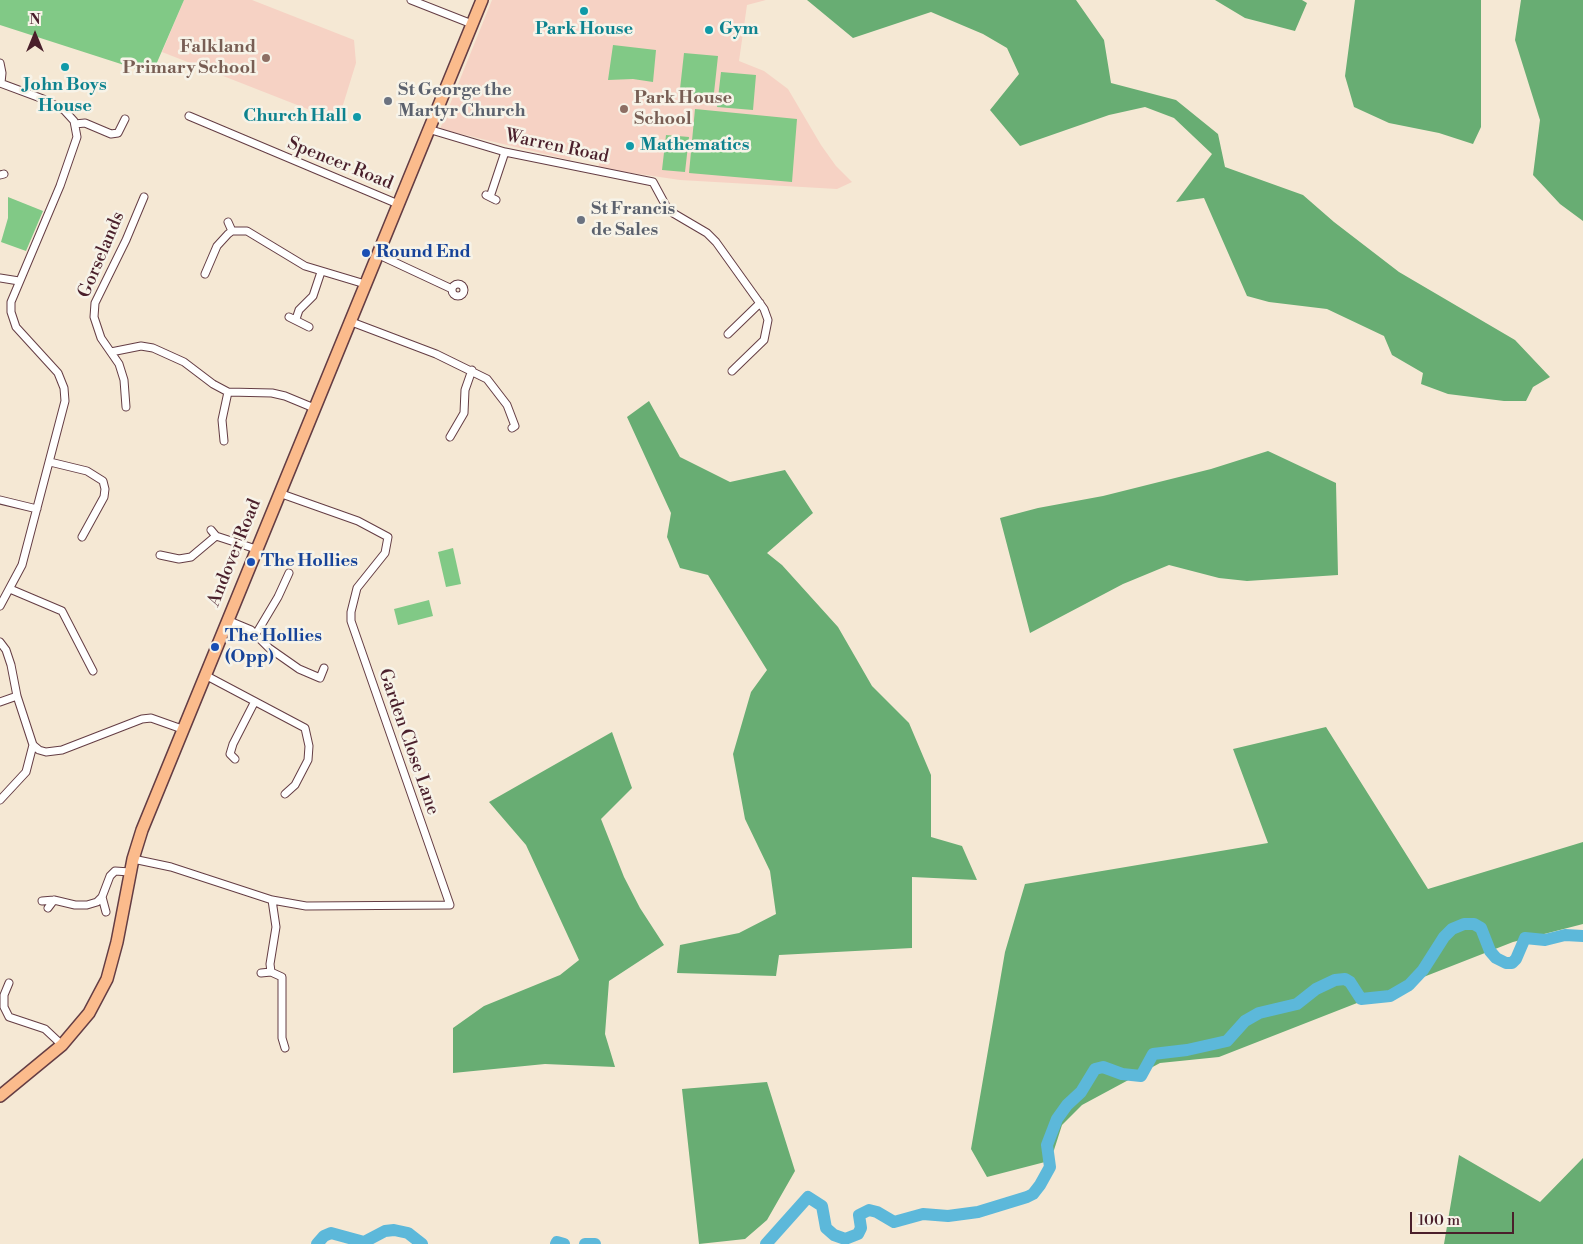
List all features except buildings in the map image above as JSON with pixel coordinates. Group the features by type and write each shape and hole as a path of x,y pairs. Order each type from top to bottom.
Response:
{"main road":[{"name":"Andover Road","path":"0,1096 62,1045 89,1013 107,979 133,859 142,830 482,0"}],"street":[{"path":"411,0 472,24"},
{"path":"0,64 2,73 0,83 55,105 70,115 75,124 77,137 74,150 11,302 14,322 19,331 55,369 62,381 65,394 50,462 22,566 0,606"},
{"name":"Spencer Road","path":"189,116 398,204"},
{"path":"75,124 85,123 111,134 118,133 125,119"},
{"name":"Warren Road","path":"428,129 505,152 653,182 672,213 707,232 760,303"},
{"path":"491,198 505,152"},
{"name":"Gorselands","path":"126,407 124,380 118,364 101,338 94,317 95,302 126,240 144,197"},
{"path":"228,222 232,231"},
{"path":"205,274 217,246 232,231 247,231 288,257 322,272 365,284"},
{"path":"377,254 452,289"},
{"path":"309,327 292,318 312,296 322,272"},
{"path":"0,278 19,281"},
{"path":"728,334 760,303 768,320 764,340 732,372"},
{"path":"350,321 472,370 487,379 506,405 515,426 512,428"},
{"path":"111,352 141,346 153,348 184,362 213,384 228,392 272,393 285,396 314,408"},
{"path":"450,437 464,412 466,390 472,370"},
{"path":"224,441 222,420 228,392"},
{"path":"50,462 87,472 103,481 104,497 84,534 78,526"},
{"name":"Garden Close Lane","path":"133,859 180,870 272,900 306,906 450,905 351,621 351,612 357,588 384,553 388,537 358,521 279,493"},
{"path":"0,500 37,509"},
{"path":"160,555 180,558 191,557 214,533 256,549"},
{"path":"256,634 278,597 289,572"},
{"path":"10,589 62,611 93,671"},
{"path":"227,620 256,634 268,648 299,669 320,678 324,668"},
{"path":"0,642 9,658 17,696 32,745 30,762 26,772 0,800"},
{"path":"204,675 254,703 305,728 309,746 308,760 295,785 285,794"},
{"path":"0,702 17,696"},
{"path":"236,758 230,754 233,744 254,703"},
{"path":"32,745 46,752 62,750 151,718 182,729"},
{"path":"42,901 54,900 75,906 87,906 97,902 102,897 110,876 115,871 130,872"},
{"path":"102,897 106,912"},
{"path":"48,908 54,900"},
{"path":"271,972 270,964 276,927 272,900"},
{"path":"261,973 271,972 282,976 282,1038 285,1048"},
{"path":"9,983 4,995 4,1007 9,1017 45,1029 62,1045"},
{"path":"7,1024 14,1020"}],"shaded area":[{"name":"Falkland Primary School","path":"184,0 252,0 354,40 356,63 338,121 162,52"},
{"name":"Park House School","path":"492,0 766,0 747,5 739,61 764,71 788,89 821,145 836,166 852,182 837,189 680,180 598,168 601,157 573,149 570,160 440,129"}],"green space":[{"path":"0,0 184,0 152,74 0,25"},
{"path":"807,0 1076,0 1104,40 1111,83 1176,100 1218,134 1225,167 1303,195 1334,222 1399,272 1515,340 1550,377 1533,387 1526,401 1504,401 1448,394 1421,384 1423,373 1392,355 1384,336 1327,309 1269,302 1247,296 1204,198 1176,202 1212,154 1174,118 1145,107 1109,115 1020,146 990,110 1019,74 1007,48 983,34 931,12 853,38"},
{"path":"1215,0 1302,0 1307,3 1295,31 1245,18"},
{"path":"1355,0 1481,0 1481,127 1473,144 1439,133 1389,123 1354,107 1345,76"},
{"path":"1521,0 1583,0 1583,221 1560,204 1533,175 1540,120 1515,40"},
{"path":"613,45 656,50 653,82 633,79 608,80"},
{"path":"684,53 718,56 713,102 679,98"},
{"path":"721,72 756,75 753,110 717,107"},
{"path":"695,109 797,119 792,182 689,173"},
{"path":"666,135 689,137 685,172 662,170"},
{"path":"8,197 43,211 26,251 1,242 8,218"},
{"path":"649,401 680,457 730,482 785,470 813,513 767,553 782,565 838,627 872,686 909,723 931,775 931,837 962,846 977,880 912,877 912,948 779,955 776,976 677,973 680,945 739,933 776,914 770,871 745,819 733,754 751,692 767,670 708,575 680,568 667,537 671,513 627,417"},
{"path":"1268,451 1336,483 1338,575 1247,581 1219,578 1169,565 1123,584 1030,633 1000,518 1038,508 1103,496 1211,469"},
{"path":"453,548 461,584 446,587 438,552"},
{"path":"429,600 433,616 398,625 394,609"},
{"path":"1326,727 1428,889 1583,842 1583,924 1513,942 1219,1057 1160,1063 1082,1105 1062,1125 1054,1150 1045,1162 987,1177 971,1149 1005,952 1025,884 1268,843 1233,749"},
{"path":"612,732 632,788 601,819 624,877 640,908 664,945 609,981 605,1034 615,1067 545,1064 453,1073 453,1028 484,1006 560,975 579,960 526,845 489,802"},
{"path":"767,1082 795,1171 767,1220 745,1239 699,1244 682,1089"},
{"path":"1459,1155 1540,1202 1583,1158 1583,1244 1444,1244"}],"waterway":[{"path":"766,1244 808,1197 822,1206 826,1228 834,1235 845,1239 858,1234 861,1228 859,1215 869,1210 877,1212 894,1222 923,1214 948,1216 978,1212 1027,1197 1033,1194 1040,1185 1050,1167 1047,1145 1057,1119 1067,1105 1081,1092 1095,1069 1103,1067 1122,1074 1141,1076 1153,1054 1187,1050 1227,1041 1245,1021 1259,1013 1297,1004 1316,989 1335,980 1345,979 1350,982 1361,999 1390,996 1409,985 1423,970 1444,937 1452,929 1464,924 1474,924 1481,928 1490,951 1496,958 1506,963 1512,963 1516,959 1525,938 1545,940 1565,935 1583,936"},
{"path":"317,1244 324,1236 331,1233 364,1242 385,1231 394,1230 408,1233 422,1244"},
{"path":"556,1244 557,1242 564,1244"},
{"path":"585,1244 595,1244"}],"place":[{"name":"Park House","path":"584,11"},
{"name":"Gym","path":"709,30"},
{"name":"Falkland Primary School","path":"266,58"},
{"name":"John Boys House","path":"65,67"},
{"name":"St George the Martyr Church","path":"388,101"},
{"name":"Park House School","path":"624,109"},
{"name":"Church Hall","path":"357,117"},
{"name":"Mathematics","path":"630,146"},
{"name":"St Francis de Sales","path":"581,220"},
{"name":"Round End","path":"366,253"},
{"name":"The Hollies","path":"251,562"},
{"name":"The Hollies (Opp)","path":"215,647"}]}
